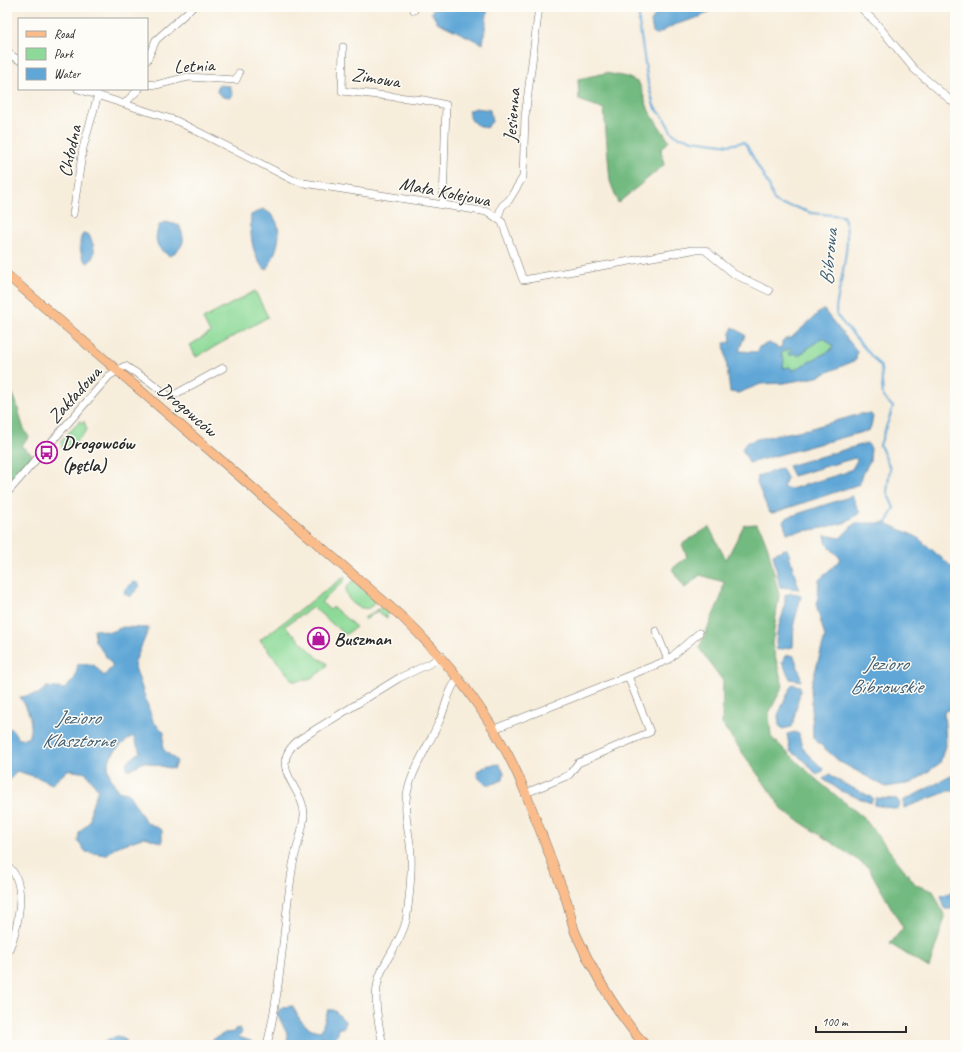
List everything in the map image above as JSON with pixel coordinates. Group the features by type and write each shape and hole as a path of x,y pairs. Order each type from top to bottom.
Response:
{"main road":[{"name":"Drogowców","path":"7,274 402,617 441,655 459,678 494,729 509,756 526,793 567,903"},
{"path":"567,903 575,932 598,980 644,1045"},
{"path":"567,903 606,982 627,1016 652,1045"}],"street":[{"path":"148,58 156,40 193,7"},
{"name":"Jesienna","path":"498,217 502,206 515,191 523,177 525,117 539,7"},
{"path":"860,7 876,23 914,69 955,104"},
{"name":"Zimowa","path":"343,47 342,92 424,100 446,105 443,204"},
{"path":"7,53 18,59"},
{"name":"Letnia","path":"148,84 156,84 188,77 236,80 239,73"},
{"name":"Mała Kolejowa","path":"81,90 178,121 293,180 488,212 498,217 502,222 523,280 692,250 705,250 734,274 768,291"},
{"path":"125,103 138,90"},
{"name":"Chłodna","path":"73,214 83,148 95,113 98,95"},
{"path":"118,371 125,366 149,381 170,397 223,368"},
{"name":"Zakładowa","path":"7,494 109,376 118,371"},
{"path":"656,631 668,660"},
{"path":"494,729 668,660 699,634"},
{"path":"267,1045 287,921 292,872 304,814 287,773 285,764 287,755 294,743 300,738 399,678 431,663 441,655"},
{"path":"526,793 569,775 578,763 650,732 628,676"},
{"path":"383,1045 378,1021 376,987 382,971 402,934 406,922 412,861 406,804 407,794 414,775 440,720 454,683 459,678"},
{"path":"7,866 16,876 20,894 14,938 7,953"}],"green space":[{"path":"606,73 627,77 639,83 649,111 669,141 661,150 664,165 618,203 610,181 604,109 579,100 578,79"},
{"path":"255,291 268,317 196,357 190,345 210,333 203,319"},
{"path":"823,337 833,346 831,350 794,370 783,368 782,351 791,348 793,353 794,352 798,356"},
{"path":"7,386 12,392 25,432 29,437 21,446 32,454 31,461 8,486 7,406 11,401 7,396"},
{"path":"80,421 83,423 84,421 87,430 69,450 64,450 62,448 61,441"},
{"path":"756,524 761,530 768,548 779,595 772,644 783,686 769,713 771,737 818,781 864,818 916,885 933,891 945,917 929,968 890,944 903,928 868,867 784,811 722,724 723,681 699,648 721,597 724,582 700,575 685,588 672,569 687,557 682,544 709,527 726,560 744,525"},
{"path":"345,576 344,581 321,602 330,610 333,607 356,627 345,635 313,607 285,626 318,658 327,663 326,668 308,680 293,681 260,640"},
{"path":"352,581 354,581 374,599 374,604 369,608 361,608 357,606 347,596 346,588"},
{"path":"380,608 388,610 387,618 377,611 365,620 364,618"}],"water":[{"path":"435,7 488,7 483,44 437,22 431,12"},
{"path":"663,7 718,7 700,17 674,25 656,35 653,32 651,22 657,12"},
{"path":"218,85 230,86 233,96 230,98 223,97 217,92"},
{"path":"476,108 490,110 492,122 486,128 472,121 468,111"},
{"path":"263,209 271,214 279,229 277,246 266,270 257,259 251,237 251,215"},
{"path":"165,222 179,225 183,235 183,243 179,249 170,256 161,250 156,239 156,234 160,224"},
{"path":"84,233 89,235 94,250 93,257 88,263 83,258 80,249 81,239"},
{"path":"823,309 857,351 856,360 817,377 784,383 761,384 738,393 730,392 724,343 731,342 730,333 733,327 745,335 739,351 758,352 759,347 769,343 779,348 782,346 782,341 791,338","holes":["823,337 833,346 831,350 794,370 790,367 783,368 784,360 781,354 783,351 791,348 792,350 788,352 789,355 793,355 794,352 798,356"]},
{"path":"860,414 871,414 873,417 870,430 749,463 742,449 746,443 757,439 808,429"},
{"path":"867,443 871,448 870,461 861,476 860,484 773,513 769,512 757,483 758,476 782,468 787,478 783,487 791,489 844,473 852,469 857,460 855,458 793,476 788,466"},
{"path":"852,496 860,513 844,523 818,529 787,533 783,521 788,517"},
{"name":"Jezioro Bibrowskie","path":"855,523 886,523 917,537 952,567 955,574 955,706 944,712 946,742 940,763 912,783 886,787 840,762 813,738 811,686 825,637 817,608 819,580 841,559 827,545 825,535 840,538"},
{"path":"787,549 789,554 799,589 780,587 773,554"},
{"path":"133,582 138,583 140,586 130,597 124,593 125,589"},
{"path":"791,593 799,594 801,597 794,623 793,647 777,650 776,636 784,609 785,595"},
{"name":"Jezioro Klasztorne","path":"123,627 149,628 134,664 153,721 164,732 163,749 177,761 173,769 144,762 128,770 126,763 140,752 133,736 123,743 111,756 108,767 109,773 118,791 128,793 146,822 162,830 162,843 145,837 116,847 106,855 86,852 78,842 79,833 90,821 91,809 98,789 86,773 68,770 52,784 17,771 7,783 7,728 12,729 19,739 28,738 31,726 30,716 20,697 38,694 47,687 65,689 75,678 78,664 94,665 104,676 113,666 95,641 94,629 110,632"},
{"path":"785,656 794,656 801,681 790,679 782,662"},
{"path":"792,684 800,686 800,692 792,727 782,729 779,725 778,715"},
{"path":"795,732 799,734 800,741 805,751 824,770 817,775 805,761 790,751 787,734"},
{"path":"499,764 504,772 503,780 490,785 479,779 477,771 489,765"},
{"path":"830,774 834,778 873,798 871,803 841,791 823,779"},
{"path":"951,776 955,777 955,791 949,791 904,808 903,801"},
{"path":"876,798 897,799 900,804 897,809 874,805"},
{"path":"955,891 955,909 945,909 941,896"},
{"path":"293,1006 303,1023 311,1028 321,1031 328,1010 334,1010 346,1022 344,1028 338,1028 338,1034 333,1040 341,1045 328,1045 330,1043 322,1035 323,1045 286,1045 288,1036 277,1013 282,1007"},
{"path":"240,1028 242,1032 238,1036 251,1041 253,1045 212,1045 212,1040 225,1033 234,1032 235,1029"},
{"path":"117,1036 126,1040 128,1045 98,1045"}],"waterway":[{"name":"Bibrowa","path":"647,7 639,16 639,23 648,83 654,106 664,118 671,131 676,136 693,140 730,145 743,142 747,146 769,186 774,201 781,205 795,207 811,213 843,216 847,236 845,261 836,309 837,316 881,367 883,397 893,407 880,445 890,468 887,492 894,508 886,523"}],"place":[{"name":"Drogowców (pętla)","path":"46,453"},
{"name":"Buszman","path":"318,638"}]}
